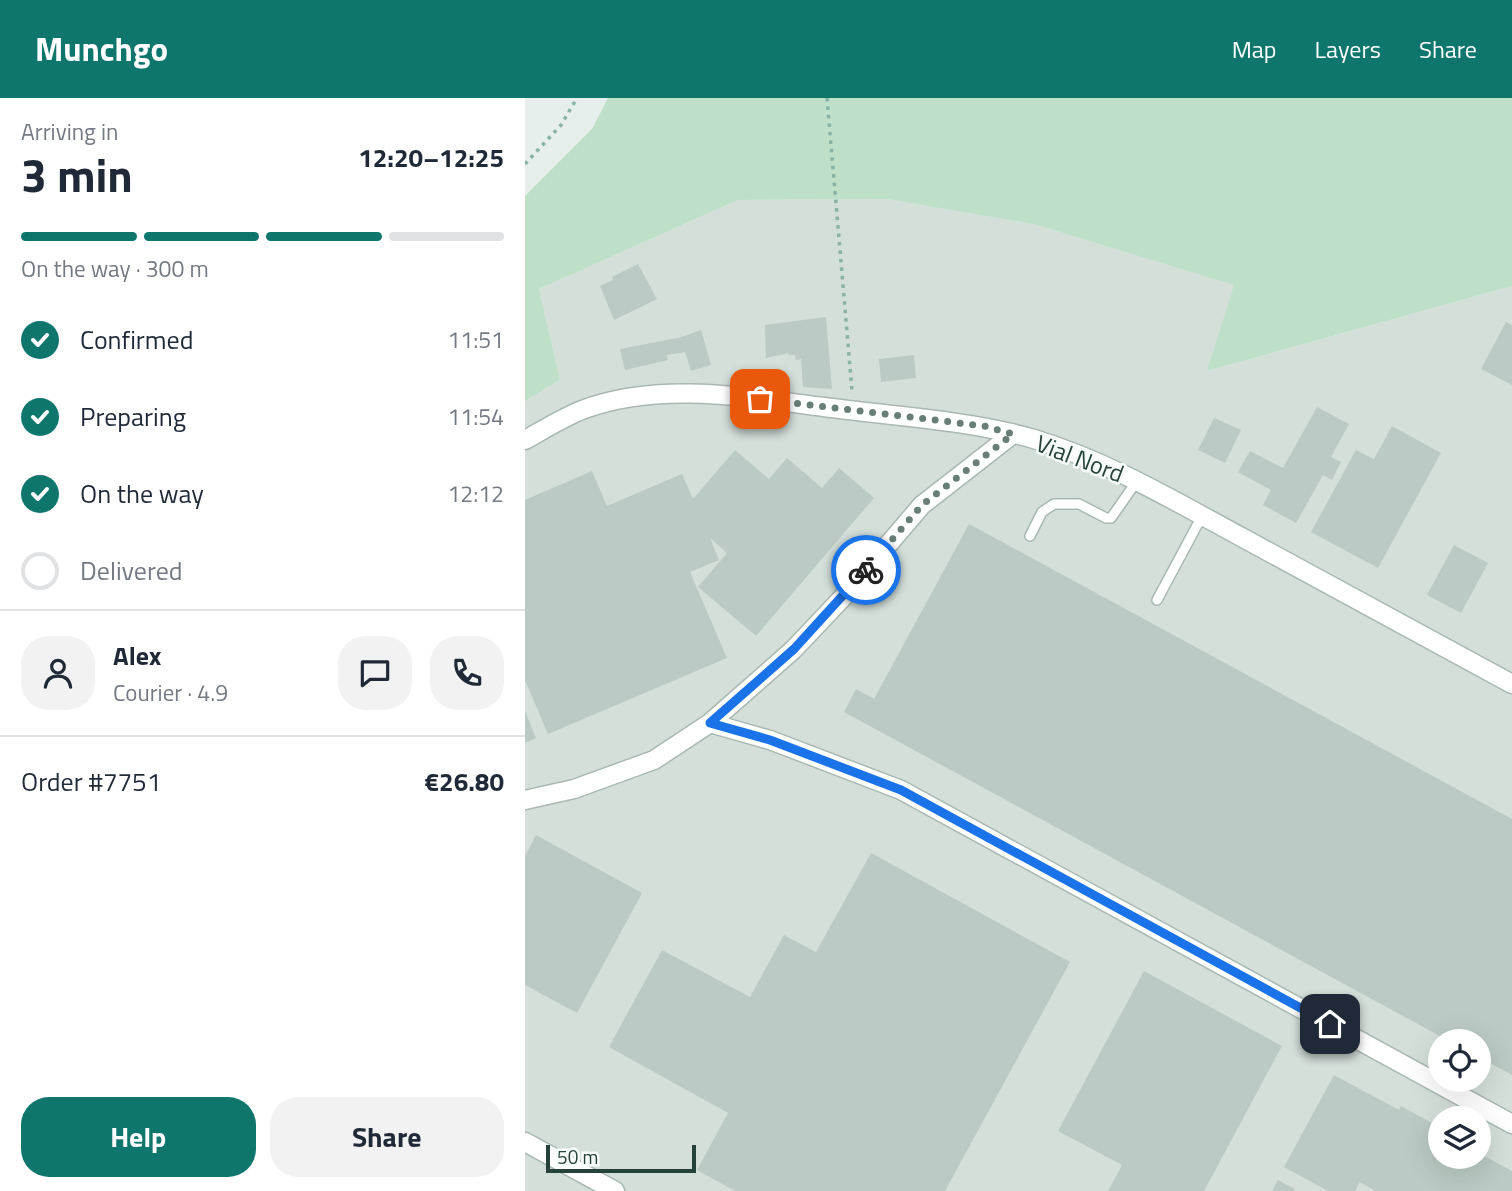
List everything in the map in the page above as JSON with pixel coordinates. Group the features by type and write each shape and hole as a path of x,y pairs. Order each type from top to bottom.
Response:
{"street":[{"name":"Vial Nord","path":"525,440 580,410 614,400 652,395 694,394 760,399 984,426 1083,456 1137,481 1512,684"},
{"path":"525,800 574,789 654,760 710,723 794,649 846,594 922,505 1013,434"},
{"path":"710,723 770,740 901,790 1512,1124"},
{"path":"525,1142 615,1191"}],"lane":[{"path":"1030,536 1042,512 1054,504 1079,504 1111,518 1137,481"},
{"path":"1157,600 1202,516"}],"path":[{"path":"525,164 561,125 577,98"},
{"path":"827,98 854,411"}],"shaded area":[{"path":"886,199 1033,224 1235,285 1208,371 1512,286 1512,1191 525,1191 525,401 560,380 539,289 738,200"}],"green space":[{"path":"608,98 1512,98 1512,286 1207,371 1234,285 1033,224 886,199 738,200 539,289 560,380 525,401 525,196 592,129"}],"building":[{"path":"638,264 657,299 614,320 600,286"},
{"path":"826,317 832,389 803,387 801,359 796,360 795,355 788,353 766,358 765,325"},
{"path":"1506,322 1512,325 1512,385 1481,369"},
{"path":"701,330 711,365 691,371 685,352 667,355 668,360 625,370 620,349 682,337"},
{"path":"914,355 916,378 881,382 879,359"},
{"path":"1317,407 1349,424 1331,457 1341,462 1332,480 1323,475 1296,523 1263,505 1271,490 1238,472 1250,451 1283,468"},
{"path":"1214,418 1241,430 1225,463 1198,450"},
{"path":"1392,426 1441,453 1378,568 1311,532 1356,450 1374,459"},
{"path":"735,450 769,479 787,458 822,488 839,468 874,498 756,636 698,587 727,553 710,538 719,560 690,572 727,658 548,734 525,680 525,500 592,471 607,506 682,474 693,499"},
{"path":"969,524 1512,819 1512,1075 1491,1064 1491,1029 1428,1030 844,712 856,689 874,699"},
{"path":"1454,545 1488,563 1461,613 1427,595"},
{"path":"525,711 536,738 525,743"},
{"path":"536,835 642,893 577,1013 525,985 525,856"},
{"path":"871,853 1070,962 945,1191 735,1191 697,1170 728,1113 609,1047 662,950 750,997 784,935 816,952"},
{"path":"1144,971 1282,1046 1204,1191 1108,1191 1122,1165 1058,1131"},
{"path":"1334,1075 1399,1110 1401,1106 1428,1121 1428,1169 1491,1169 1491,1160 1512,1171 1512,1191 1375,1191 1360,1182 1355,1191 1328,1191 1284,1167"},
{"path":"1278,1180 1295,1189 1272,1191"}],"way so far":[{"path":"760,399 984,426 1013,434 922,505 866,570"}],"route":[{"path":"866,570 794,649 710,723 770,740 901,790 1330,1024"}]}
